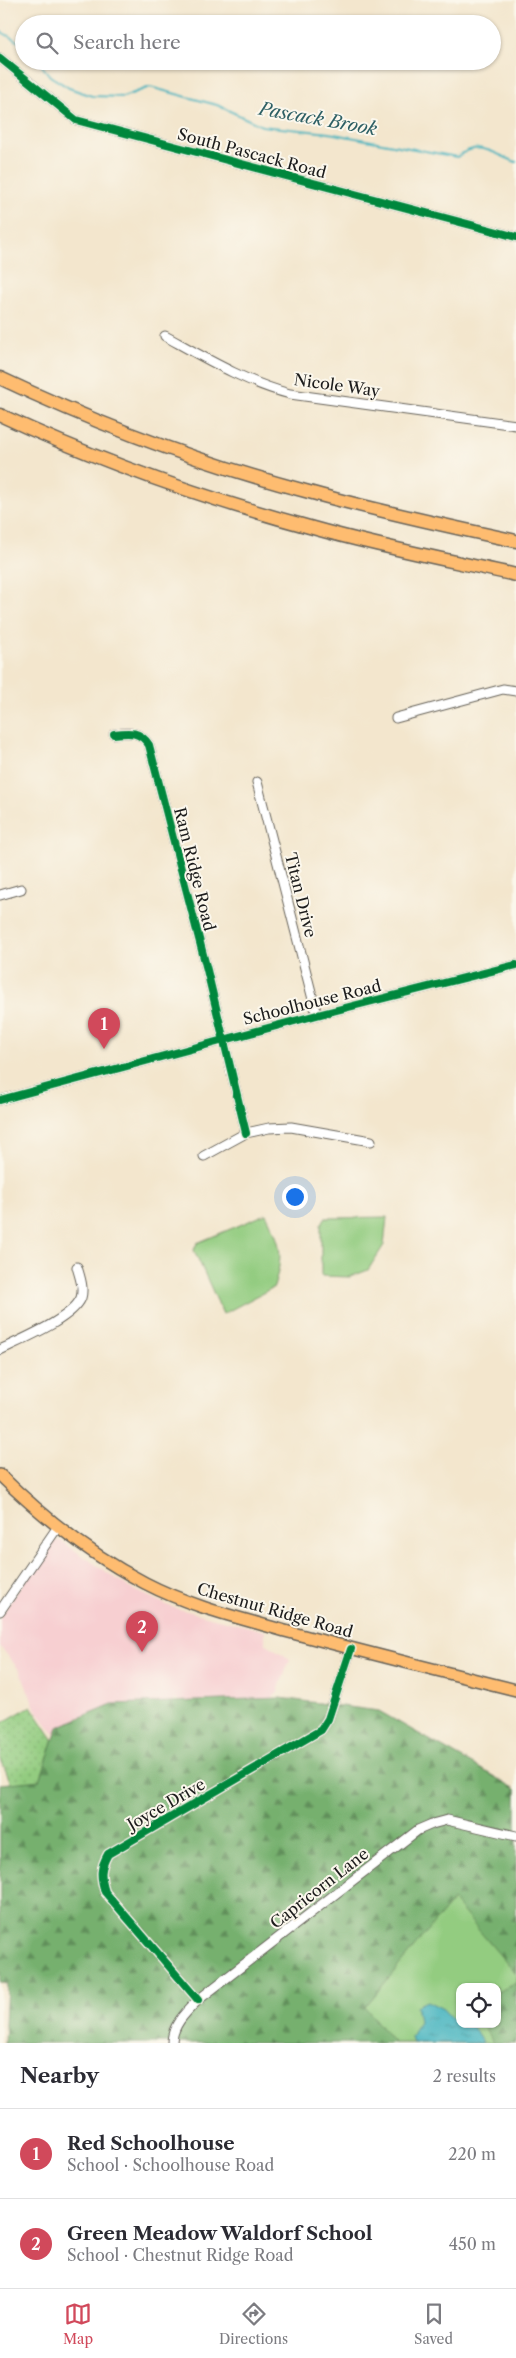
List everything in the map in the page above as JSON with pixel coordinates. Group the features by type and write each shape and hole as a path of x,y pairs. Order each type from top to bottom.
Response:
{"highway":[{"path":"0,378 127,432 258,478 359,505 516,541"},
{"path":"0,415 132,470 247,510 364,542 516,575"}],"main road":[{"name":"Chestnut Ridge Road","path":"0,1475 57,1528 112,1564 146,1583 183,1600 220,1614 516,1690"}],"street":[{"name":"South Pascack Road","path":"0,58 76,120 516,237"},
{"name":"Nicole Way","path":"165,336 243,378 281,392 516,425"},
{"path":"396,718 503,689 516,691"},
{"name":"Ram Ridge Road","path":"114,734 138,733 149,745 207,970 246,1133"},
{"name":"Titan Drive","path":"257,782 317,1015"},
{"path":"0,895 21,889"},
{"name":"Schoolhouse Road","path":"0,1100 222,1039 516,965"},
{"path":"204,1156 246,1133 291,1126 371,1142"},
{"path":"0,1350 59,1319 72,1309 80,1298 82,1286 77,1268"},
{"path":"0,1611 57,1528"},
{"name":"Joyce Drive","path":"198,2000 105,1892 100,1876 103,1864 108,1854 321,1730 328,1719 351,1649"},
{"name":"Capricorn Lane","path":"172,2043 172,2036 177,2023 198,2000 425,1827 447,1820 516,1836"}],"shaded area":[{"path":"53,1541 61,1541 130,1588 171,1607 265,1631 265,1643 290,1659 277,1694 219,1729 176,1699 130,1726 78,1766 36,1710 20,1671 0,1646 0,1617"}],"green space":[{"path":"266,1214 278,1241 280,1257 274,1287 223,1314 194,1250 197,1243"},
{"path":"387,1217 384,1245 368,1270 350,1277 321,1276 321,1225 325,1218"},
{"path":"280,1698 379,1711 516,1789 516,2043 4,2043 7,1984 0,1983 0,1784 40,1780 58,1727 112,1704"},
{"path":"31,1706 69,1763 15,1793 0,1757 0,1724"},
{"path":"453,1900 516,1974 516,1983 501,1990 501,1983 456,1983 456,2028 484,2028 493,2043 394,2043 365,2007"}],"water":[{"path":"427,2001 443,2009 452,2019 456,2020 456,2028 473,2028 483,2043 413,2043 411,2037 419,2021 416,2006"}],"waterway":[{"name":"Pascack Brook","path":"0,31 15,40"},
{"name":"Pascack Brook","path":"45,70 50,76 69,88 92,96 123,97 150,87 217,105 262,126 329,133 457,157 473,149 480,149 493,152 516,162"}],"cycle path":[{"path":"0,58 76,120 516,237"},
{"path":"114,734 138,735 146,740 149,745 207,970 246,1133"},
{"path":"0,1100 317,1015 516,965"},
{"path":"198,2000 105,1892 102,1881 102,1868 105,1859 108,1854 321,1730 328,1719 351,1649"}],"place":[{"name":"Red Schoolhouse","path":"104,1049"},
{"name":"Green Meadow Waldorf School","path":"142,1652"}]}
